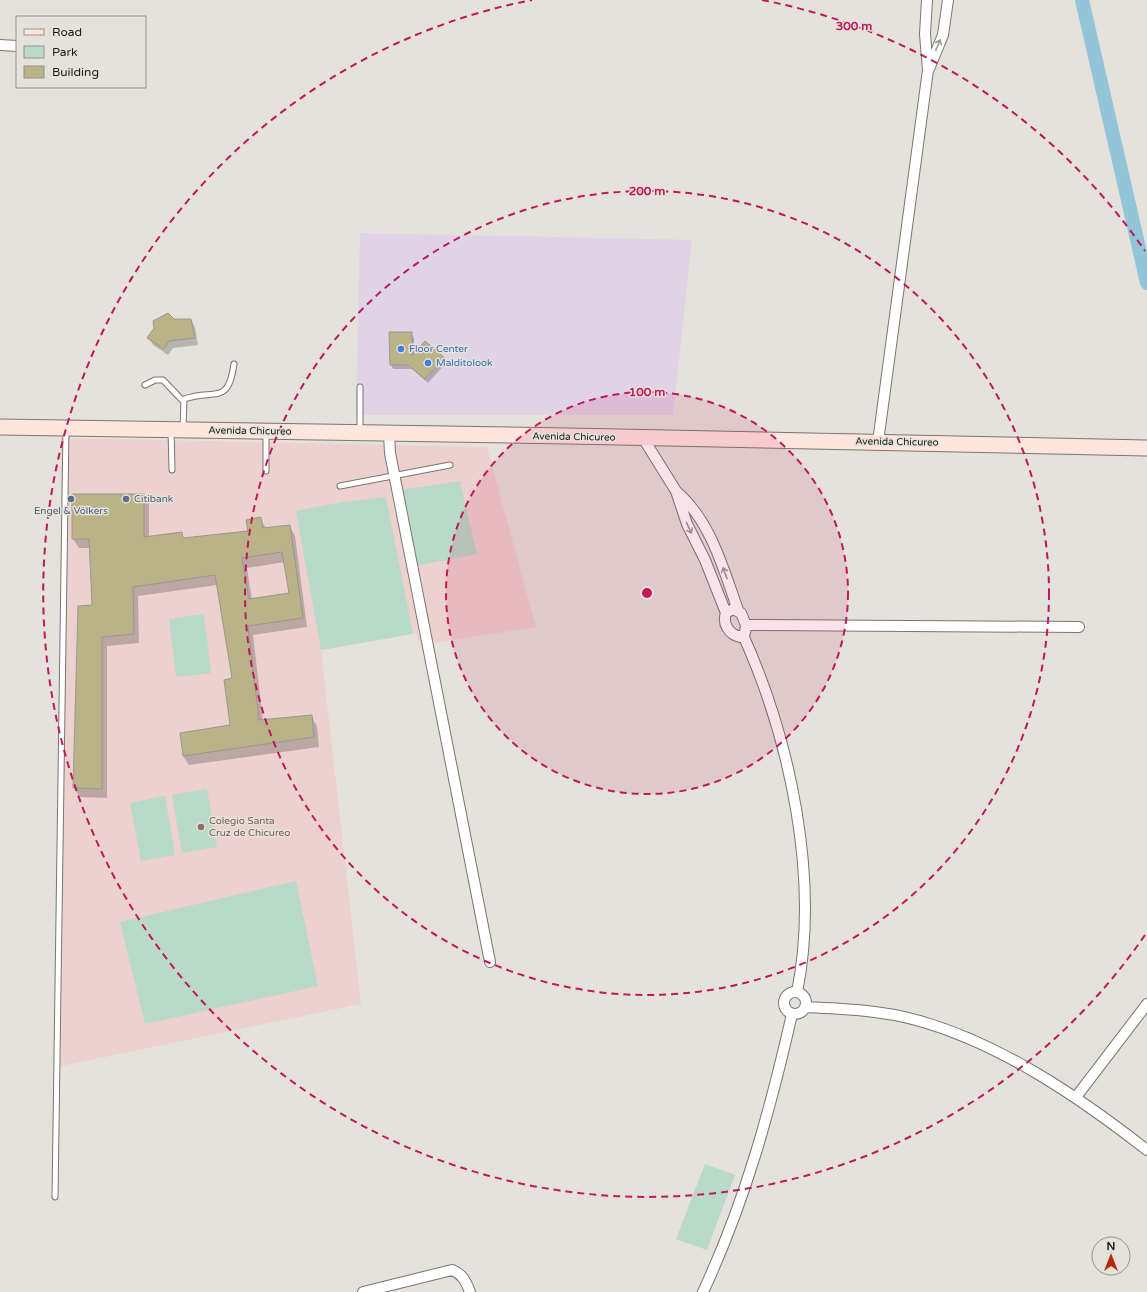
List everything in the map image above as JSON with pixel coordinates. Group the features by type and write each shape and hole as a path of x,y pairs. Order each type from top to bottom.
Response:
{"main road":[{"name":"Avenida Chicureo","path":"0,427 781,439 1147,448"}],"street":[{"path":"878,442 928,70 925,34 927,0"},
{"path":"928,70 943,35 948,0"},
{"path":"0,46 16,46"},
{"path":"389,434 390,453 490,962"},
{"path":"643,438 676,491 687,524 705,560 726,613 724,621 730,632 737,636 743,636"},
{"path":"676,491 701,517 712,541 738,610 744,618 746,630 743,636"},
{"path":"726,613 733,609 738,610"},
{"path":"746,625 1079,627"},
{"path":"743,636 760,675 776,722 790,777 799,832 803,877 805,937 797,992"},
{"path":"797,992 804,996 805,1007 800,1013 792,1014 785,1010 784,999 789,993 797,992"},
{"path":"1076,1098 1147,1004"},
{"path":"805,1007 870,1011 916,1020 940,1028 1006,1058 1076,1098 1147,1150"},
{"path":"703,1292 751,1173 771,1103 792,1014"},
{"path":"363,1292 452,1270 464,1278 470,1292"}],"lane":[{"path":"183,401 193,396 222,392 229,387 232,380 234,364"},
{"path":"145,385 155,380 163,380 183,401"},
{"path":"360,387 360,433"},
{"path":"172,470 177,430 183,401"},
{"path":"55,1197 66,428"},
{"path":"266,431 266,470"},
{"path":"340,486 450,465"}],"shaded area":[{"path":"360,233 692,240 673,415 356,415"},
{"name":"Colegio Santa Cruz de Chicureo","path":"61,438 487,447 536,627 421,645 415,633 321,650 361,1004 61,1066"}],"green space":[{"path":"460,481 477,554 415,566 401,490"},
{"path":"386,497 413,634 321,650 296,511 343,502"},
{"path":"204,614 211,673 176,677 169,619"},
{"path":"207,789 217,847 182,853 172,795"},
{"path":"165,796 175,855 141,861 130,803"},
{"path":"296,881 318,986 145,1024 120,922"},
{"path":"705,1164 735,1175 707,1250 676,1239"}],"building":[{"path":"168,313 174,319 191,319 195,338 169,341 164,349 147,338 154,328 153,321"},
{"path":"389,332 412,332 412,356 425,341 445,358 425,379 408,365 390,365"},
{"path":"72,494 144,494 144,537 182,532 183,538 248,531 246,520 261,517 263,528 290,525 303,618 248,626 259,720 312,715 314,737 183,756 180,733 230,725 224,680 232,678 215,575 133,587 134,634 102,637 102,789 73,788 78,606 92,605 89,539 72,539","holes":["282,552 289,593 249,599 242,558"]}],"waterway":[{"path":"1082,0 1147,283"}],"place":[{"name":"Floor Center","path":"401,349"},
{"name":"Malditolook","path":"428,363"},
{"name":"Engel & Völkers","path":"71,499"},
{"name":"Citibank","path":"126,499"},
{"name":"Colegio Santa Cruz de Chicureo","path":"201,827"}]}
